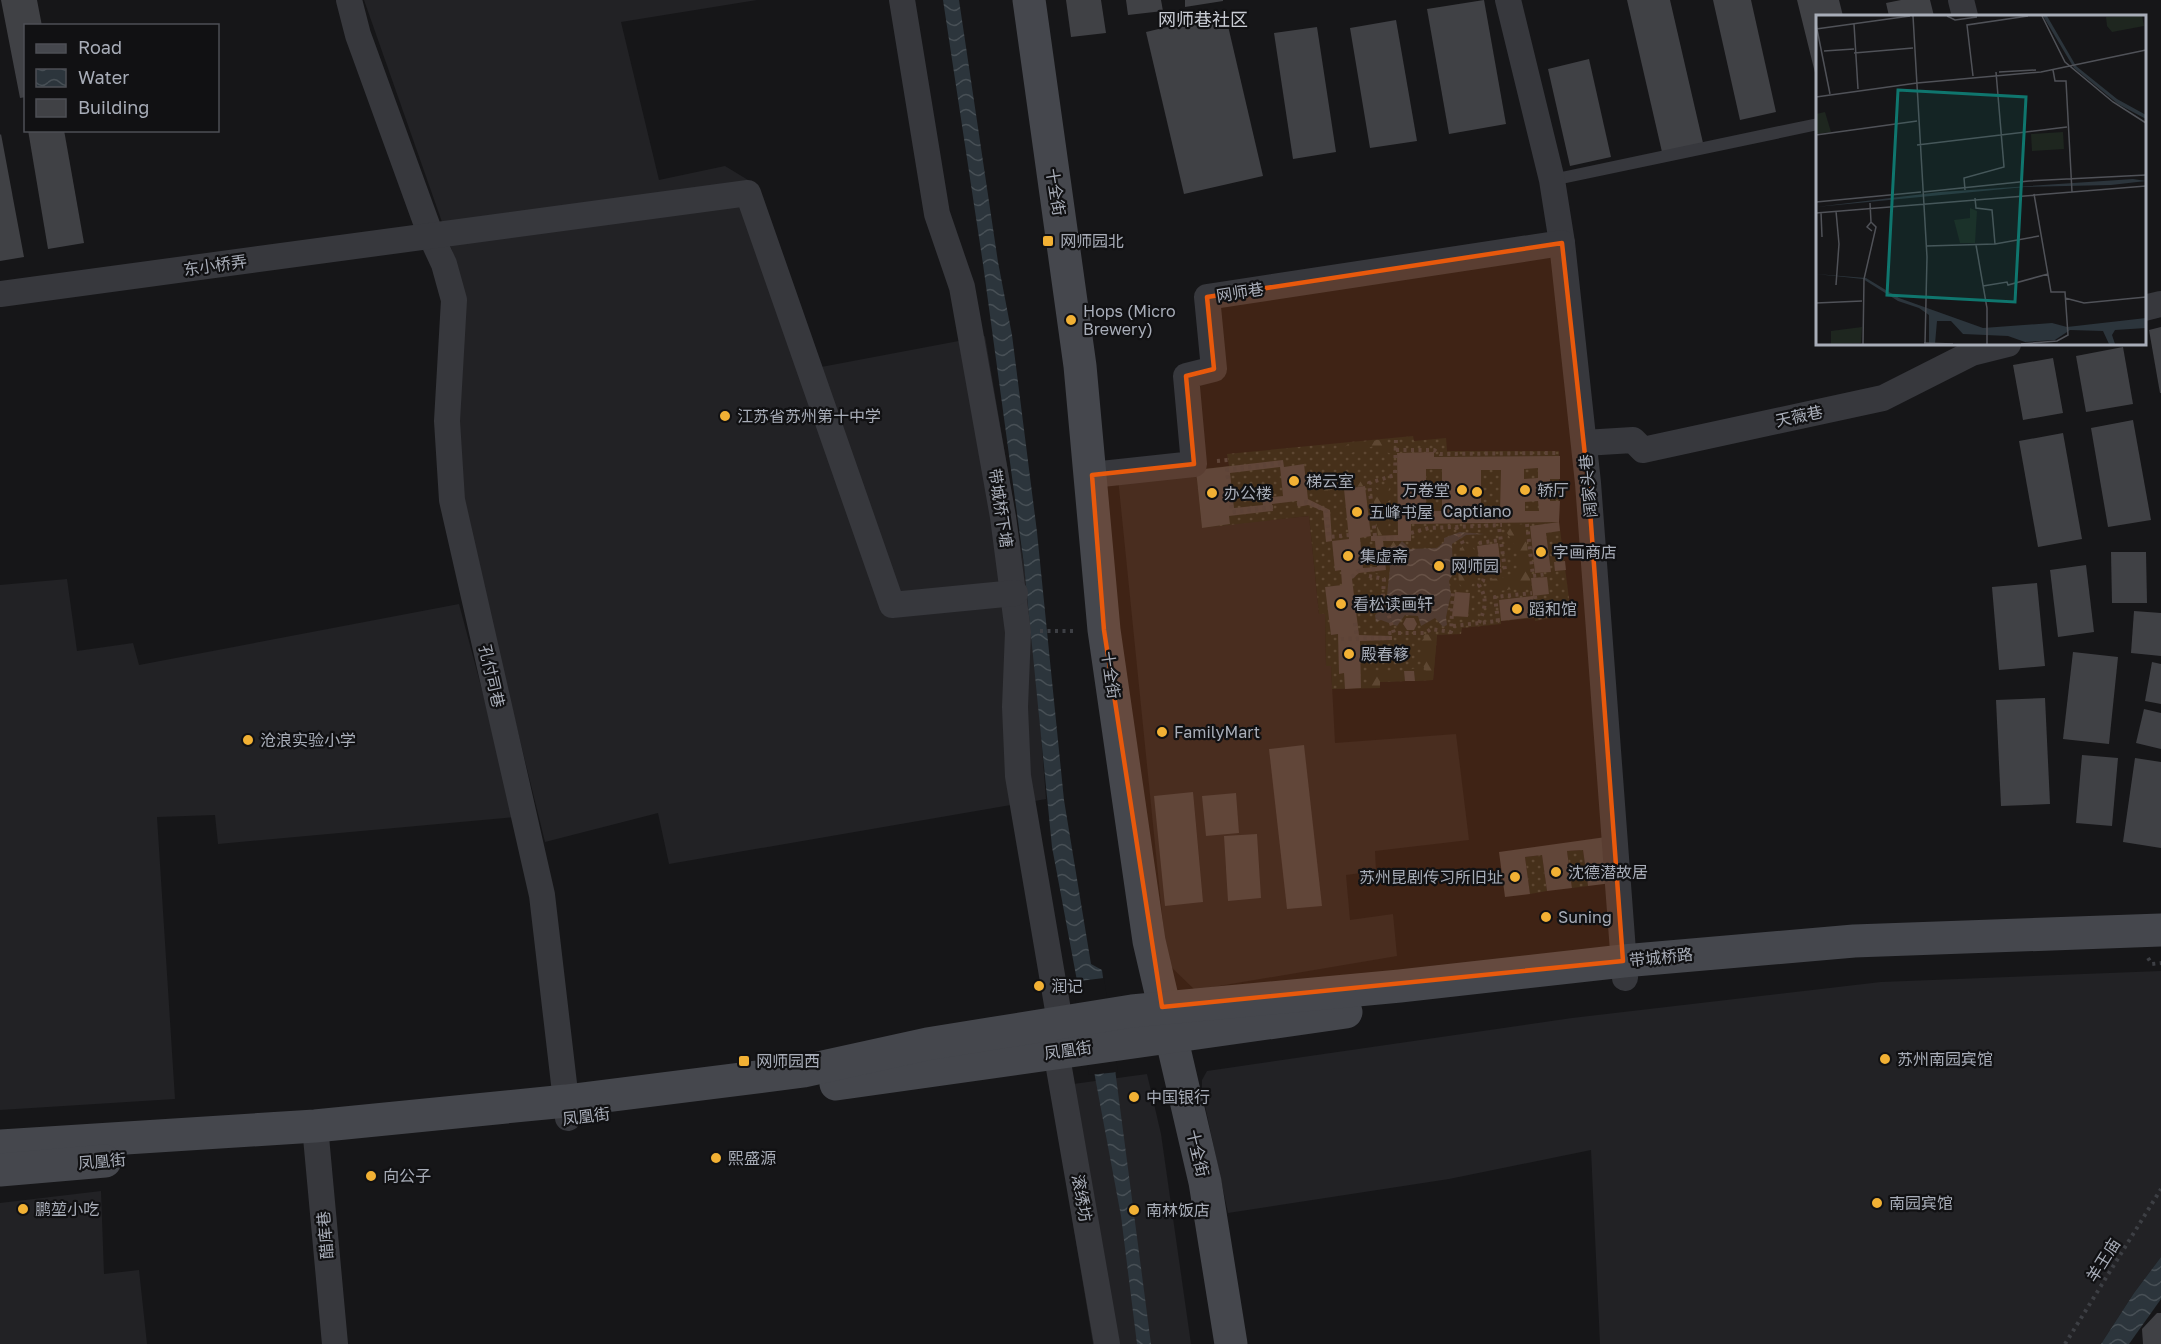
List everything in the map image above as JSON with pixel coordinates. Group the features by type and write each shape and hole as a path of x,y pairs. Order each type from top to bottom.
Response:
{"main road":[{"name":"十全街","path":"1029,0 1068,273 1092,475 1104,630 1149,941 1149,1024 1205,1182 1231,1344"},
{"name":"带城桥路","path":"1149,1024 1402,1004 1624,969 1855,958 2156,939"},
{"name":"凤凰街","path":"0,1170 316,1134 864,1080 1058,1037 1149,1024"},
{"name":"凤凰街","path":"0,1146 316,1134"}],"street":[{"name":"孔付司巷","path":"349,0 358,35 431,236 444,264 454,300 447,421 452,500 542,895 567,1109"},
{"name":"带城桥下塘","path":"902,0 938,214 962,287 988,423 1015,593 1018,632 1015,707 1018,776 1058,1037"},
{"name":"阔家头巷","path":"1508,0 1552,180 1562,243 1584,442 1624,969"},
{"path":"1961,0 1965,15"},
{"name":"东小桥弄","path":"0,294 748,193 892,604 1015,593"},
{"name":"网师巷","path":"1092,475 1194,464 1186,376 1214,369 1207,297 1562,243"},
{"path":"2146,308 2161,304"},
{"name":"天薇巷","path":"1584,442 1633,440 1643,450 1883,398 1972,353 2004,345"},
{"name":"滚绣坊","path":"1058,1037 1107,1344"},
{"name":"醋库巷","path":"316,1134 335,1344"}],"lane":[{"path":"1552,180 1816,124"}],"path":[{"path":"1375,536 1369,483 1395,475 1396,438"},
{"path":"1396,450 1434,450 1440,454 1559,453"},
{"path":"1273,507 1232,512 1227,470 1283,463"},
{"path":"1297,504 1307,502 1326,511 1329,537 1349,535"},
{"path":"1527,524 1533,576 1548,574"},
{"path":"1411,533 1429,528 1456,530 1500,526 1505,570 1485,573 1479,585 1484,593 1485,607 1479,623"},
{"path":"1456,530 1462,542"},
{"path":"1383,539 1398,538"},
{"path":"1479,543 1500,540"},
{"path":"1352,577 1358,571 1377,569"},
{"path":"1369,576 1383,578 1383,596 1394,633"},
{"path":"1341,639 1387,638 1387,633 1425,633 1431,629 1450,632 1453,626 1453,591"},
{"path":"1453,626 1498,621 1495,597 1534,594 1538,618 1571,611"},
{"path":"1355,623 1357,638"},
{"path":"1038,631 1085,630"},
{"name":"羊王庙","path":"2065,1344 2161,1189"}],"highlighted area":[{"path":"1562,243 1588,483 1623,961 1162,1007 1104,630 1092,475 1194,464 1186,376 1214,369 1207,297"}],"shaded area":[{"name":"江苏省苏州第十中学","path":"364,0 757,0 621,22 659,180 725,166 753,183 800,371 985,336 1024,565 1034,644 1046,799 669,864 658,813 545,842 451,460 455,259"},
{"path":"1196,470 1202,527 1309,516 1319,614 1325,613 1326,665 1331,666 1335,743 1456,734 1469,840 1375,851 1376,871 1346,875 1350,920 1393,914 1397,956 1195,990 1167,963 1118,478"},
{"name":"沧浪实验小学","path":"67,579 77,651 133,643 139,665 459,604 516,817 218,844 215,815 157,817 175,1099 0,1110 0,585"},
{"name":"南园宾馆","path":"2161,971 2161,1257 2101,1344 1600,1344 1591,1150 1449,1179 1228,1213 1202,1092 1202,1080 1207,1071 1572,1018 1881,982"},
{"name":"南林饭店","path":"1147,1074 1161,1134 1191,1344 1093,1344 1072,1218 1095,1212 1073,1084"},
{"path":"101,1191 104,1274 139,1270 147,1344 0,1344 0,1203"}],"green space":[{"name":"网师园","path":"1413,436 1414,441 1446,438 1447,451 1559,451 1559,522 1571,614 1535,621 1535,618 1501,621 1501,624 1462,628 1461,634 1437,635 1433,680 1380,682 1380,688 1332,689 1331,666 1326,666 1325,614 1319,614 1309,516 1202,528 1196,470 1229,466 1227,454"},
{"path":"1380,440 1392,446 1391,454 1374,446 1351,453 1343,449 1349,443"},
{"path":"1358,474 1363,476 1364,486 1328,490 1328,497 1318,498 1317,494 1323,493 1326,486 1343,485 1352,476"},
{"path":"1372,485 1380,492 1385,486 1390,487 1390,500 1385,504 1389,522 1387,535 1378,536"},
{"path":"1525,524 1531,586 1503,591 1492,590 1487,587 1491,579 1518,576 1517,549 1507,533 1512,525"},
{"path":"1383,541 1402,541 1398,546 1386,549 1390,568 1387,595 1386,576 1372,572 1386,570"},
{"path":"1465,543 1471,545 1475,551 1478,577 1469,588 1463,589 1459,583 1457,554"},
{"path":"1421,634 1437,635 1433,680 1415,681 1414,671 1404,671 1405,681 1380,682 1380,688 1366,688 1370,670 1397,672 1417,668 1420,672 1426,671 1421,662 1425,650 1420,643 1424,638"},
{"path":"1583,850 1588,886 1572,888 1567,851"},
{"path":"1542,855 1547,891 1530,894 1525,857"}],"water":[{"path":"943,0 959,0 998,262 1012,335 1037,532 1064,800 1091,964 1102,970 1151,1344 1137,1344 1121,1216 1052,847 1024,565 983,264"},
{"path":"1460,532 1484,534 1466,535 1452,544 1453,574 1449,581 1451,594 1446,617 1447,625 1443,627 1435,618 1421,626 1418,616 1405,615 1397,626 1381,620 1376,622 1375,615 1385,605 1394,609 1398,603 1387,595 1390,568 1387,547 1398,546 1402,541 1410,549 1437,548 1444,542 1444,538"},
{"path":"2161,1257 2161,1299 2129,1344 2101,1344 2134,1293"}],"pier":[{"path":"1104,978 1118,1072 1089,1075 1072,982"}],"building":[{"path":"1,0 37,0 42,24 24,24 24,97 20,98"},
{"path":"1066,0 1101,0 1106,33 1071,37"},
{"path":"1126,0 1161,0 1163,11 1128,15"},
{"path":"1185,0 1223,0 1223,1 1185,7"},
{"path":"1484,0 1506,124 1449,134 1427,9"},
{"path":"1627,0 1670,0 1703,143 1662,152"},
{"path":"1713,0 1751,0 1776,112 1740,120"},
{"path":"1797,0 1839,0 1843,15 1816,15 1816,77"},
{"path":"1901,0 1930,0 1934,15 1889,15 1886,3"},
{"path":"1225,13 1263,176 1184,194 1146,32"},
{"path":"1396,20 1417,141 1370,148 1350,28"},
{"path":"1317,27 1336,152 1293,159 1274,33"},
{"path":"1589,59 1611,157 1570,166 1548,69"},
{"path":"28,132 64,132 84,243 48,249"},
{"path":"0,135 24,257 0,261"},
{"path":"2161,327 2161,393 2160,393 2149,330"},
{"path":"2123,347 2133,404 2086,412 2076,356"},
{"path":"2053,358 2063,413 2023,420 2013,365"},
{"path":"2133,420 2151,520 2108,527 2091,428"},
{"path":"2063,433 2082,539 2038,547 2019,441"},
{"path":"1434,452 1434,457 1560,456 1560,479 1550,479 1550,501 1560,501 1559,522 1411,524 1411,541 1383,541 1386,570 1359,573 1352,579 1359,635 1392,636 1392,640 1360,641 1361,688 1345,689 1344,673 1339,674 1338,634 1331,635 1325,587 1342,585 1341,570 1335,571 1332,541 1349,539 1344,489 1365,486 1371,536 1398,535 1397,453","holes":["1538,468 1538,478 1524,479 1524,469","1426,469 1442,469 1442,511 1426,511","1481,470 1501,470 1500,511 1481,511","1538,501 1539,511 1525,511 1525,502","1371,536 1371,541 1375,541 1377,567 1363,568 1360,538"]},
{"path":"1283,460 1284,467 1304,464 1308,499 1330,510 1332,541 1326,542 1323,511 1308,505 1298,507 1297,501 1272,504 1273,511 1229,516 1230,524 1202,528 1196,470","holes":["1280,467 1283,496 1262,498 1263,505 1234,508 1230,473"]},
{"name":"字画商店","path":"1559,522 1560,531 1546,533 1551,572 1535,573 1530,526"},
{"path":"1498,543 1501,567 1481,570 1477,546"},
{"path":"2111,552 2146,552 2147,603 2112,603"},
{"path":"1565,561 1566,570 1555,571 1554,562"},
{"path":"2086,565 2094,632 2058,637 2050,570"},
{"path":"1547,577 1549,594 1533,596 1531,578"},
{"path":"2037,583 2045,666 1999,670 1992,587"},
{"path":"1455,592 1470,593 1468,617 1452,616"},
{"name":"蹈和馆","path":"1533,596 1535,617 1501,621 1499,600"},
{"path":"2134,611 2161,613 2161,656 2131,653"},
{"path":"1406,618 1414,618 1417,624 1414,630 1407,630 1403,624"},
{"path":"2073,652 2118,657 2109,744 2063,739"},
{"path":"2152,662 2161,664 2161,704 2145,701"},
{"path":"1404,671 1414,671 1415,681 1405,681"},
{"path":"2045,698 2050,804 2001,806 1996,700"},
{"path":"2144,709 2161,713 2161,749 2136,743"},
{"path":"1304,745 1322,906 1287,909 1269,749"},
{"path":"2082,755 2118,758 2112,826 2076,823"},
{"path":"2135,758 2161,762 2161,848 2123,842"},
{"path":"1193,792 1203,902 1165,906 1154,796"},
{"path":"1236,793 1239,833 1206,836 1202,796"},
{"path":"1257,834 1261,898 1228,901 1224,836"},
{"name":"沈德潜故居","path":"1606,837 1612,883 1588,886 1583,850 1567,851 1572,888 1547,891 1542,855 1525,857 1530,894 1505,897 1499,852"},
{"path":"2157,1313 2161,1313 2161,1344 2143,1344 2142,1329"}],"place":[{"name":"网师园北","path":"1048,241"},
{"name":"Hops (Micro Brewery)","path":"1071,320"},
{"name":"江苏省苏州第十中学","path":"725,416"},
{"name":"梯云室","path":"1294,481"},
{"name":"万卷堂","path":"1462,490"},
{"name":"轿厅","path":"1525,490"},
{"name":"Captiano","path":"1477,492"},
{"name":"办公楼","path":"1212,493"},
{"name":"五峰书屋","path":"1357,512"},
{"name":"字画商店","path":"1541,552"},
{"name":"集虚斋","path":"1348,556"},
{"name":"网师园","path":"1439,566"},
{"name":"看松读画轩","path":"1341,604"},
{"name":"蹈和馆","path":"1517,609"},
{"name":"殿春簃","path":"1349,654"},
{"name":"FamilyMart","path":"1162,732"},
{"name":"沧浪实验小学","path":"248,740"},
{"name":"沈德潜故居","path":"1556,872"},
{"name":"苏州昆剧传习所旧址","path":"1515,877"},
{"name":"Suning","path":"1546,917"},
{"name":"润记","path":"1039,986"},
{"name":"苏州南园宾馆","path":"1885,1059"},
{"name":"网师园西","path":"744,1061"},
{"name":"中国银行","path":"1134,1097"},
{"name":"熙盛源","path":"716,1158"},
{"name":"向公子","path":"371,1176"},
{"name":"南园宾馆","path":"1877,1203"},
{"name":"鹏堃小吃","path":"23,1209"},
{"name":"南林饭店","path":"1134,1210"}],"district":[{"name":"网师巷社区","path":"1203,19"}]}
